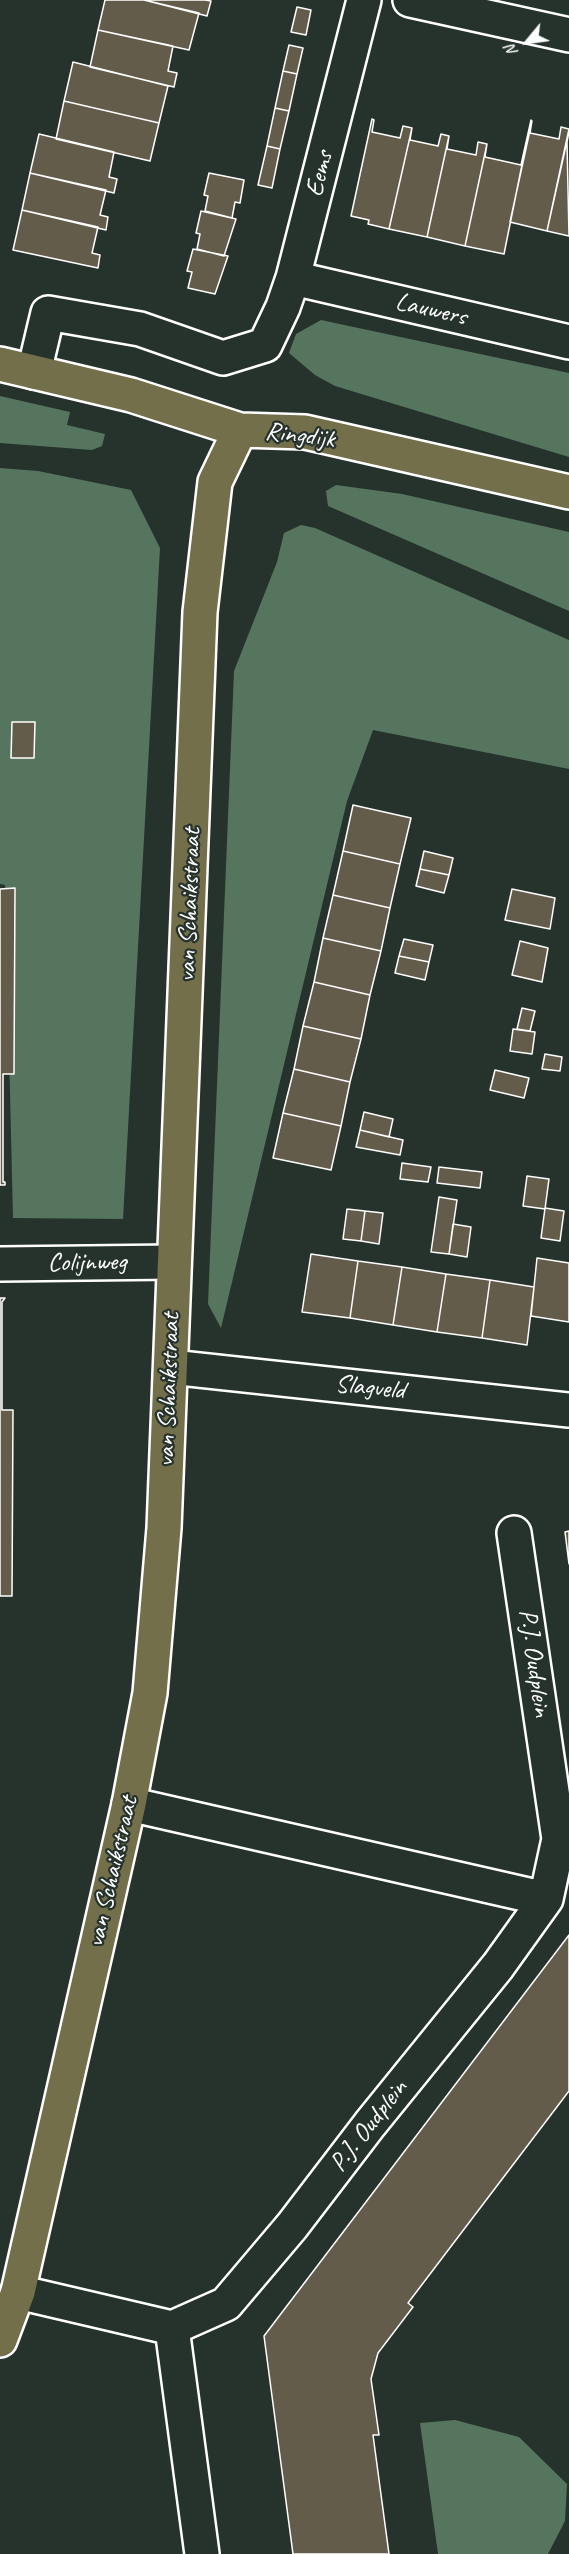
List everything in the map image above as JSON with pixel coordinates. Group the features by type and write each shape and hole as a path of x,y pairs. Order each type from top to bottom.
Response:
{"main road":[{"name":"Ringdijk","path":"0,364 131,395 240,430 305,432 569,492"},
{"name":"van Schaikstraat","path":"0,2340 18,2292 129,1804 150,1693 164,1528 200,612 215,482 240,430"}],"street":[{"name":"Eems","path":"34,372 48,313 140,328 223,358 265,345 284,307 293,278 364,0"},
{"path":"410,0 569,35"},
{"name":"Lauwers","path":"293,278 569,342"},
{"name":"Colijnweg","path":"0,1264 174,1262"},
{"name":"Slagveld","path":"171,1367 569,1410"},
{"name":"P.J. Oudplein","path":"172,2328 226,2304 292,2226 370,2124 498,1965 546,1899 559,1839 514,1533"},
{"path":"129,1804 546,1899"},
{"path":"18,2292 172,2328 202,2554"}],"green space":[{"path":"321,320 569,373 569,457 335,386 315,375 289,353 296,334"},
{"path":"0,396 70,412 67,425 105,434 102,446 92,450 0,443"},
{"path":"0,468 38,471 131,490 160,548 123,1219 13,1218 5,885 0,884"},
{"path":"336,485 402,494 569,532 569,611 328,506 326,491"},
{"path":"301,525 315,528 569,640 569,769 373,730 347,801 221,1328 208,1304 234,671 277,562 284,533"},
{"path":"455,2420 519,2437 567,2484 565,2521 548,2554 438,2554 420,2423"}],"building":[{"path":"105,0 144,0 199,13 189,50 98,30"},
{"path":"144,0 205,0 211,1 207,16"},
{"path":"297,7 311,10 306,35 291,32"},
{"path":"98,30 173,46 168,71 177,73 174,87 90,67"},
{"path":"289,45 303,48 297,74 283,71"},
{"path":"73,62 168,86 159,123 64,101"},
{"path":"283,71 297,74 289,111 275,108"},
{"path":"64,101 159,123 150,161 56,139"},
{"path":"275,108 289,111 280,149 267,146"},
{"path":"372,119 374,120 372,132 400,138 403,126 412,128 389,229 368,224 369,220 351,216"},
{"path":"531,120 504,254 465,246 487,144 485,157 521,165"},
{"path":"532,121 530,133 559,139 561,127 569,129 547,231 510,222"},
{"path":"412,128 410,140 438,146 441,134 449,136 427,237 389,229"},
{"path":"569,132 567,142 569,236 547,231"},
{"path":"39,134 114,152 109,177 117,179 114,193 30,173"},
{"path":"449,136 447,149 476,155 478,142 487,144 465,246 427,237"},
{"path":"267,146 280,149 272,188 258,185"},
{"path":"30,173 106,190 100,215 108,217 106,230 22,210"},
{"path":"209,173 244,180 240,203 235,202 232,218 205,211 208,196 204,195"},
{"path":"22,210 98,227 92,253 100,255 98,268 13,250"},
{"path":"201,211 236,219 224,256 197,249 200,234 196,233"},
{"path":"193,249 228,256 215,294 188,288 192,272 187,271"},
{"path":"12,722 35,722 34,758 11,758"},
{"path":"353,805 411,818 400,864 343,851"},
{"path":"343,851 400,864 390,908 333,895"},
{"path":"424,851 453,858 449,875 420,869"},
{"path":"420,869 449,875 444,893 416,886"},
{"path":"15,888 14,1074 3,1074 3,1182 5,1185 0,1185 0,889"},
{"path":"512,889 555,898 550,929 505,920"},
{"path":"333,895 390,908 381,951 323,938"},
{"path":"323,938 381,951 370,995 314,982"},
{"path":"404,939 433,945 429,962 399,956"},
{"path":"520,941 548,948 542,982 512,975"},
{"path":"399,956 429,962 425,980 395,973"},
{"path":"314,982 370,995 361,1039 303,1026"},
{"path":"522,1008 535,1011 530,1031 517,1029"},
{"path":"303,1026 361,1039 350,1082 294,1069"},
{"path":"513,1029 535,1032 532,1054 510,1051"},
{"path":"545,1054 562,1057 560,1071 542,1069"},
{"path":"294,1069 350,1082 341,1126 283,1113"},
{"path":"495,1070 529,1078 524,1098 490,1090"},
{"path":"364,1112 393,1119 389,1137 360,1130"},
{"path":"283,1113 341,1126 331,1170 273,1158"},
{"path":"360,1130 403,1140 400,1155 356,1147"},
{"path":"402,1163 431,1167 428,1182 400,1179"},
{"path":"439,1167 482,1172 480,1188 437,1183"},
{"path":"527,1176 549,1179 545,1209 523,1206"},
{"path":"439,1197 457,1200 449,1254 431,1252"},
{"path":"545,1208 564,1211 560,1241 541,1238"},
{"path":"347,1209 365,1211 361,1241 343,1239"},
{"path":"365,1211 383,1213 379,1244 361,1241"},
{"path":"453,1224 471,1227 467,1257 449,1254"},
{"path":"311,1254 358,1261 350,1318 302,1312"},
{"path":"537,1258 569,1263 569,1322 531,1316"},
{"path":"358,1261 402,1267 393,1325 350,1318"},
{"path":"402,1267 446,1274 437,1332 393,1325"},
{"path":"446,1274 490,1280 482,1338 437,1332"},
{"path":"490,1280 534,1287 527,1345 482,1338"},
{"path":"0,1298 5,1298 2,1302 2,1410 13,1410 12,1596 0,1596"},
{"path":"569,1531 569,1564 565,1532"},
{"path":"569,1935 569,2091 408,2303 413,2307 378,2353 371,2379 379,2435 373,2435 389,2554 293,2554 264,2336"}]}
